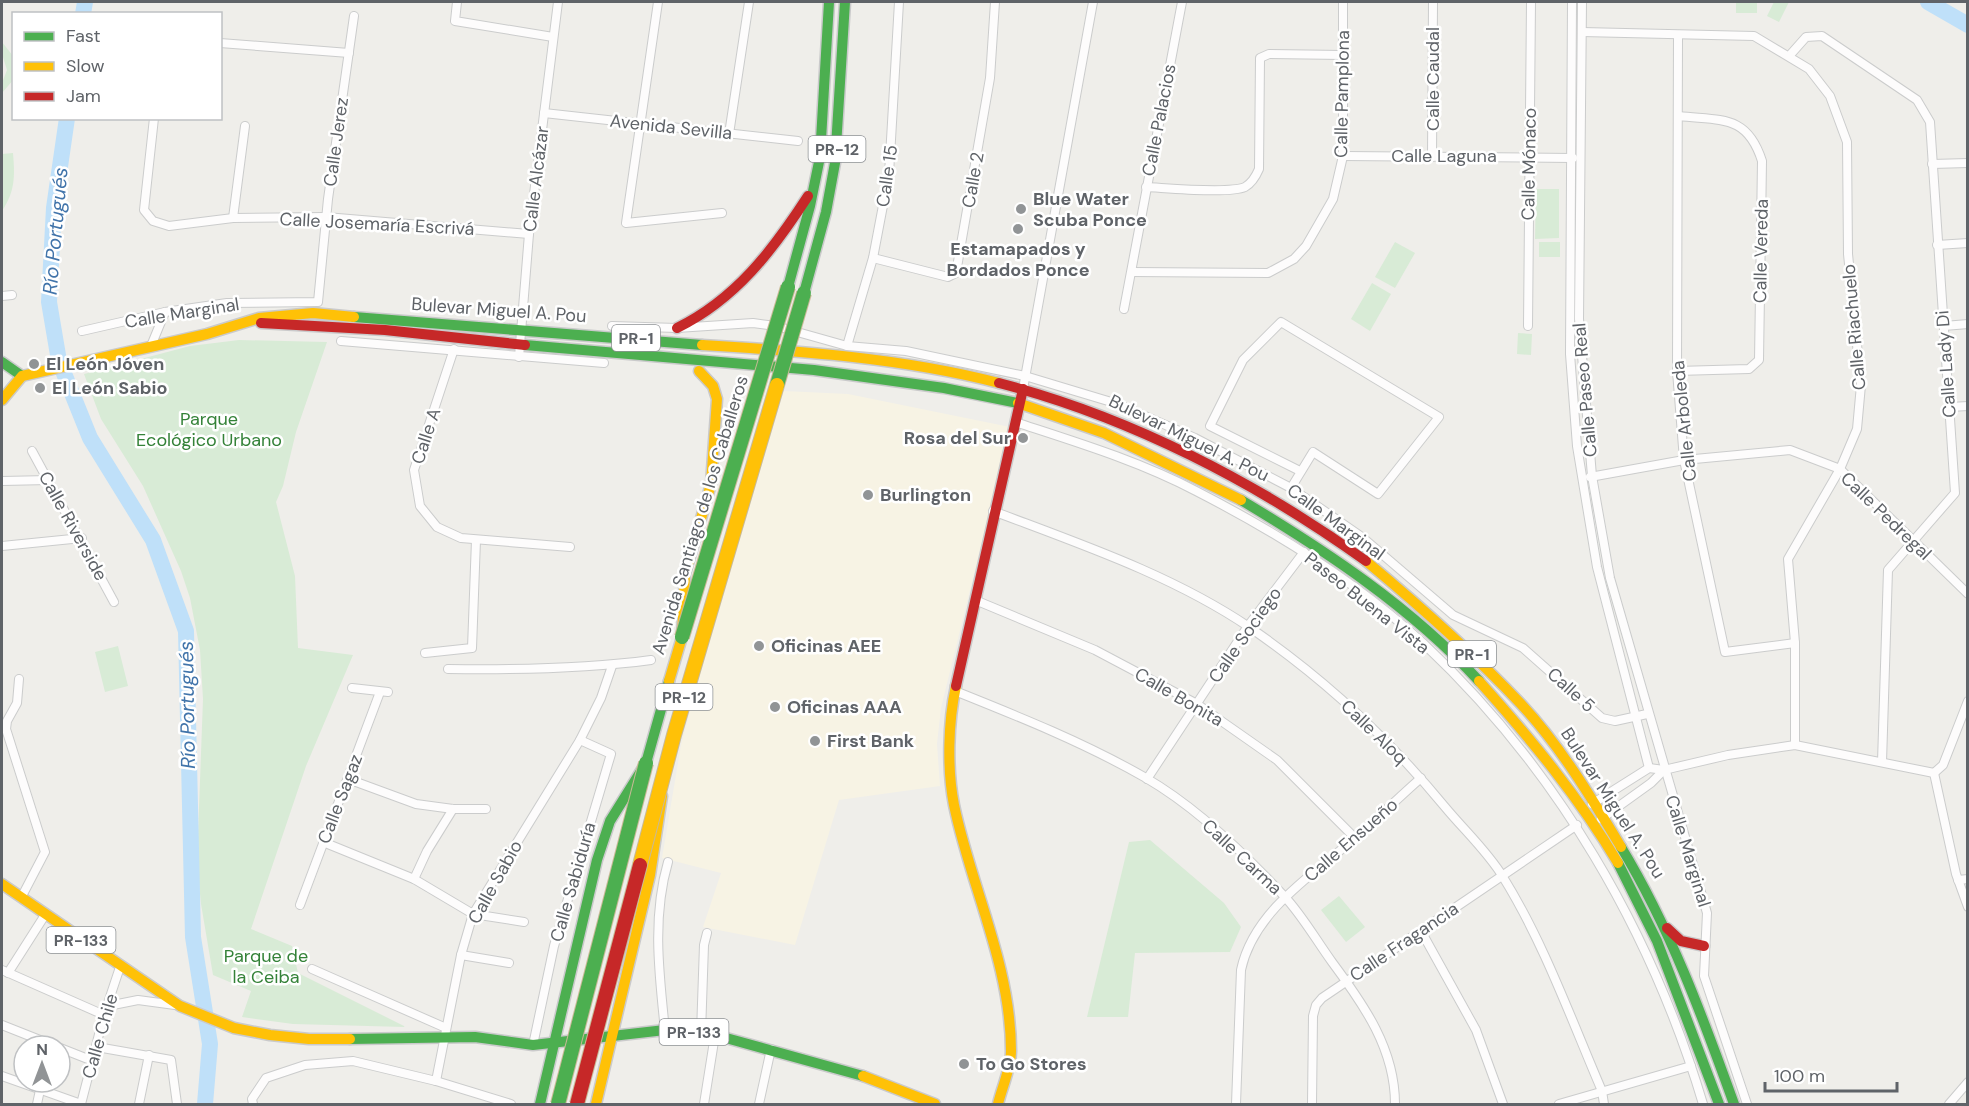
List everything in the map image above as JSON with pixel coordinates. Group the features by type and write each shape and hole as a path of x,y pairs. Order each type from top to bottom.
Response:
{"main road":[{"name":"Avenida Santiago de los Caballeros","path":"558,1104 589,976 646,763 788,287 814,187 826,89 829,2"},
{"name":"Avenida Santiago de los Caballeros","path":"577,1104 664,768 825,217 835,165 841,103 845,2"},
{"path":"677,328 696,320 719,304 762,262 784,236 814,187"},
{"name":"Bulevar Miguel A. Pou","path":"22,376 248,323 738,360 910,382 1020,404 1099,429 1217,486 1301,533 1406,612 1489,692 1548,761 1583,810 1599,821 1640,875 1667,928 1693,989 1734,1104"},
{"name":"Bulevar Miguel A. Pou","path":"520,345 657,340 875,361 1024,382 1161,441 1267,497 1356,555 1421,607 1500,680 1544,729 1595,802 1599,821 1661,948 1719,1104"},
{"path":"2,362 22,376 2,400"},
{"path":"682,637 686,574 711,484 717,399 713,386 699,371"},
{"path":"998,1104 1011,1053 1009,1026 997,953 954,804 950,750 955,691 993,511 1024,382"},
{"path":"540,1104 584,910 610,821 646,763"},
{"path":"596,1104 658,832 664,768"},
{"name":"PR-133","path":"2,884 180,1006 234,1028 309,1039 444,1032 533,1045 665,1030 708,1034 771,1049 863,1076 935,1104"},
{"path":"1667,928 1681,941 1704,946"}],"street":[{"path":"457,2 454,21 554,37"},
{"name":"Calle Alcázar","path":"520,345 529,234 558,2"},
{"path":"658,2 626,223 722,213"},
{"path":"729,134 749,2"},
{"name":"Calle 15","path":"847,346 873,258 889,174 899,2"},
{"name":"Calle 2","path":"873,258 948,277 956,273 990,78 995,2"},
{"path":"1024,382 1093,2"},
{"name":"Calle Palacios","path":"1124,309 1182,2"},
{"name":"Calle Pamplona","path":"1132,272 1263,274 1280,268 1301,253 1333,199 1343,156 1343,2"},
{"name":"Calle Caudal","path":"1432,157 1433,2"},
{"name":"Calle Mónaco","path":"1528,326 1531,2"},
{"name":"Calle Paseo Real","path":"1572,2 1570,354 1582,478 1597,567 1649,768"},
{"name":"Calle Paseo Real","path":"1582,2 1579,320 1592,476 1610,578 1664,770"},
{"name":"Calle Jerez","path":"318,302 326,217 354,16"},
{"name":"Calle Riachuelo","path":"1582,32 1754,36 1809,69 1830,96 1847,142 1848,254 1861,384 1857,429 1840,470 1788,559 1795,643 1795,745"},
{"name":"Calle Arboleda","path":"1678,36 1677,371 1684,460 1725,652 1795,643"},
{"name":"Calle Lady Di","path":"1790,56 1806,37 1822,36 1917,100 1930,122 1955,493 1915,543 1888,570 1882,762"},
{"path":"222,43 348,53"},
{"path":"1146,187 1228,189 1246,186 1253,181 1259,169 1260,58 1269,54 1343,55"},
{"name":"Avenida Sevilla","path":"544,113 798,141"},
{"name":"Calle Vereda","path":"1677,371 1749,369 1760,360 1762,161 1755,140 1741,126 1725,121 1679,116"},
{"name":"Calle Josemaría Escrivá","path":"154,120 144,200 145,213 149,219 169,226 232,218 326,217 529,234"},
{"path":"232,218 245,126"},
{"name":"Calle Laguna","path":"1343,156 1581,158"},
{"path":"1932,164 1968,163"},
{"path":"1937,245 1968,243"},
{"path":"2,296 12,295"},
{"name":"Calle Marginal","path":"82,331 165,312 227,303 318,302"},
{"path":"151,346 165,312"},
{"name":"Calle Marginal","path":"612,327 677,328 753,322 776,326 847,346 906,351 1128,409 1195,438 1291,488 1362,537 1453,615 1502,636"},
{"path":"1291,488 1312,452 1378,494 1439,417 1281,322 1243,360 1210,426 1300,471"},
{"path":"1944,326 1968,324"},
{"path":"341,341 454,349 520,345 604,363"},
{"name":"Calle A","path":"454,349 414,470 415,488 420,506 436,527 461,538 570,548"},
{"path":"1950,407 1968,406"},
{"name":"Paseo Buena Vista","path":"1015,422 1118,456 1184,485 1304,552 1363,594 1423,643 1508,734 1577,825 1652,963 1703,1104"},
{"name":"Calle Pedregal","path":"1582,478 1684,460 1790,450 1840,470 1968,594"},
{"name":"Calle Riverside","path":"32,451 82,538 114,602"},
{"path":"2,481 49,480"},
{"name":"Calle Aloq","path":"993,511 1102,553 1195,596 1248,626 1326,685 1421,778 1502,876 1548,963 1602,1090 1604,1104"},
{"path":"2,546 82,538"},
{"path":"425,653 471,648 476,540"},
{"name":"Calle Sociego","path":"1148,779 1248,626 1304,552"},
{"name":"Calle Bonita","path":"975,600 1095,650 1197,704 1277,760 1355,838"},
{"name":"Calle 5","path":"1502,636 1523,648 1602,718 1615,721 1647,714"},
{"path":"448,669 512,670 612,666 651,660"},
{"name":"Calle Sabio","path":"435,1081 460,955 473,914 580,740 601,698 612,666"},
{"path":"19,679 17,703 6,721 6,729 45,852 21,898"},
{"name":"Calle Sagaz","path":"300,905 384,692 352,688"},
{"name":"Calle Carma","path":"955,691 1059,733 1148,779 1220,833 1285,897 1375,1024 1388,1056 1395,1087 1395,1104"},
{"path":"1934,773 1944,765 1968,701"},
{"name":"Calle Sabiduría","path":"533,1045 554,946 611,754 580,740"},
{"path":"1583,810 1649,768 1664,770 1728,755 1795,745 1934,773"},
{"path":"1599,821 1664,770"},
{"name":"Calle Marginal","path":"1664,770 1707,913 1704,976 1747,1104"},
{"path":"1934,773 1958,880 1968,907"},
{"name":"Calle Ensueño","path":"1236,1104 1241,970 1245,950 1256,931 1285,897 1421,778"},
{"path":"348,779 416,804 453,809 486,809"},
{"path":"414,879 427,851 453,809"},
{"name":"Calle Fragancia","path":"1312,1104 1312,1016 1316,1005 1322,998 1577,825"},
{"path":"323,842 414,879 473,914 524,922"},
{"path":"665,1030 657,933 662,883 668,862"},
{"path":"1958,880 1968,879"},
{"path":"45,915 5,972 104,1015"},
{"path":"1421,931 1476,1030 1503,1104"},
{"path":"704,1104 708,1034 704,945 707,933"},
{"path":"460,955 509,963"},
{"name":"Calle Chile","path":"81,1104 104,1015 120,967"},
{"path":"312,969 444,1032"},
{"path":"108,1006 148,1001 180,1006"},
{"path":"2,1025 25,1034"},
{"path":"97,1047 171,1060 177,1104"},
{"path":"759,1104 771,1049"},
{"path":"72,1053 93,1061"},
{"path":"140,1104 149,1055"},
{"path":"253,1104 252,1099 266,1078 305,1065 353,1062 435,1081 511,1104"},
{"path":"1559,1104 1691,1066"},
{"path":"1949,1104 1968,1082"},
{"path":"52,1094 81,1104"}],"shaded area":[{"path":"784,391 848,394 1010,427 941,708 937,744 940,786 839,800 795,945 703,927 721,873 662,858 681,745 706,651"}],"green space":[{"path":"1736,2 1757,2 1757,13 1736,13"},
{"path":"1774,2 1789,2 1779,22 1767,16"},
{"path":"2,42 12,55 12,81 2,93 2,83 7,70 2,54"},
{"path":"13,153 13,184 2,211 2,154"},
{"path":"1536,189 1559,189 1559,238 1535,239"},
{"path":"1395,242 1415,253 1395,288 1375,277"},
{"path":"1539,242 1560,242 1560,257 1539,257"},
{"path":"1372,283 1391,294 1370,331 1351,319"},
{"path":"1518,333 1532,334 1531,355 1517,354"},
{"name":"Parque Ecológico Urbano","path":"239,340 327,342 296,432 283,486 276,502 295,576 298,648 353,655 306,766 251,929 292,946 298,973 406,1027 293,1024 242,1017 251,991 213,975 201,904 197,863 203,699 200,650 190,598 181,571 143,486 101,419 84,374 190,346"},
{"path":"118,646 128,686 105,692 95,652"},
{"path":"1150,840 1224,903 1241,927 1230,952 1135,953 1128,1017 1087,1017 1129,842"},
{"path":"1339,896 1365,927 1346,942 1321,910"}],"waterway":[{"name":"Río Portugués","path":"83,12 85,2"},
{"path":"1928,2 1968,25"},
{"name":"Río Portugués","path":"67,120 54,208 49,302 59,361 90,438 153,540 186,631 193,937 210,1044 205,1104"}],"traffic: fast":[{"path":"788,287 810,206 820,157 829,2"},
{"path":"804,293 826,212 835,163 845,2"},
{"path":"682,637 788,287"},
{"path":"777,385 804,293"},
{"path":"354,317 702,345"},
{"path":"525,345 814,370 944,388 1018,403"},
{"path":"2,362 22,376"},
{"path":"1241,500 1304,539 1366,582 1425,629 1479,681"},
{"path":"540,1104 597,860 610,821 646,763 669,681"},
{"path":"558,1104 646,763"},
{"path":"1621,847 1670,940 1734,1104"},
{"path":"1618,863 1657,941 1719,1104"},
{"path":"350,1039 475,1037 533,1045 665,1030 708,1033 863,1076"}],"traffic: slow":[{"path":"2,400 22,376 207,334 259,318 313,313 354,317"},
{"path":"702,345 814,353 889,362 963,374 999,383"},
{"path":"669,681 682,637 685,574 711,484 717,399 713,386 699,371"},
{"path":"640,865 674,735 777,385"},
{"path":"1018,403 1104,433 1241,500"},
{"path":"1366,561 1446,630 1536,720 1587,791 1621,847"},
{"path":"1479,681 1553,769 1587,815 1618,863"},
{"path":"956,686 949,745 954,805 997,957 1009,1019 1011,1057 998,1104"},
{"path":"596,1104 650,875 662,796"},
{"path":"2,884 180,1006 234,1028 270,1035 309,1039 350,1039"},
{"path":"863,1076 935,1104"}],"traffic: jam":[{"path":"677,328 717,303 735,288 767,254 808,196"},
{"path":"261,323 385,330 525,345"},
{"path":"999,383 1096,414 1190,455 1281,505 1366,561"},
{"path":"956,686 1023,389"},
{"path":"577,1104 640,865"},
{"path":"1667,928 1681,941 1704,946"}],"place":[{"name":"Blue Water Scuba Ponce","path":"1021,209"},
{"name":"Estamapados y Bordados Ponce","path":"1018,229"},
{"name":"El León Jóven","path":"34,364"},
{"name":"El León Sabio","path":"40,388"},
{"name":"Rosa del Sur","path":"1023,438"},
{"name":"Burlington","path":"868,495"},
{"name":"Oficinas AEE","path":"759,646"},
{"name":"Oficinas AAA","path":"775,707"},
{"name":"First Bank","path":"815,741"},
{"name":"To Go Stores","path":"964,1064"}],"park label":[{"name":"Parque de la Ceiba","path":"266,966"}]}
